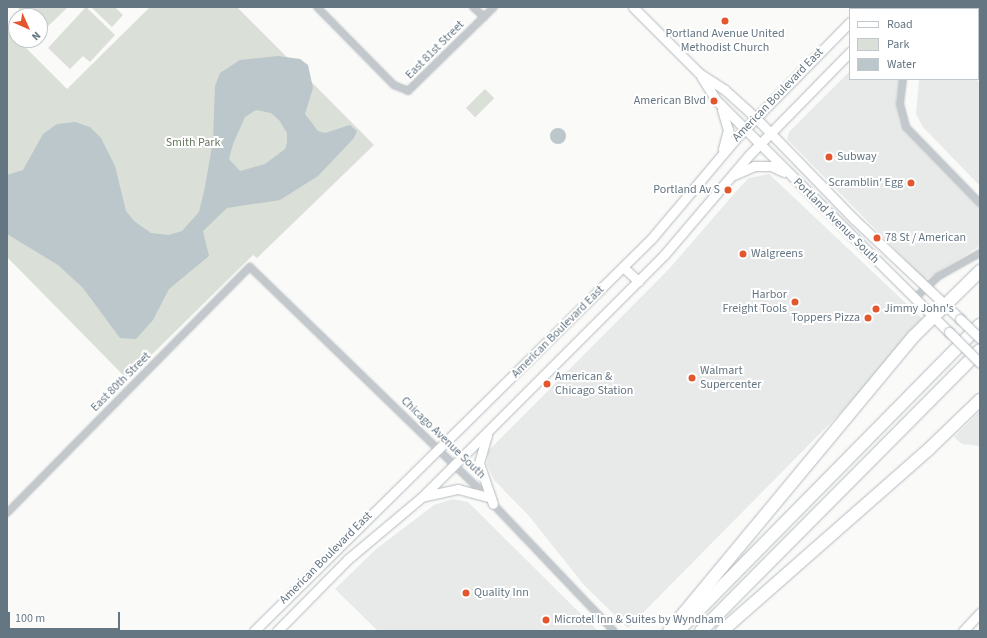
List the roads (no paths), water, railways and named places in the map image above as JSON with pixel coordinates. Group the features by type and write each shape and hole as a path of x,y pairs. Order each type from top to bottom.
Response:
{"highway":[{"path":"669,631 933,317 980,271"},
{"path":"678,631 980,325"},
{"path":"701,631 980,350"},
{"path":"722,631 924,455 980,400"}],"main road":[{"name":"Portland Avenue South","path":"633,7 699,73 725,90 756,118 926,287 980,338"},
{"name":"American Boulevard East","path":"254,631 440,450 623,267 659,230 715,161 849,23"},
{"name":"American Boulevard East","path":"277,631 348,559 422,497 638,281 760,144 849,53"},
{"name":"Portland Avenue South","path":"699,73 716,100 914,300 980,363"},
{"path":"715,161 725,146 728,130 726,116 716,100"},
{"path":"727,180 740,171 762,165 792,178"},
{"path":"623,267 638,281"},
{"path":"490,430 479,463 490,500"},
{"path":"422,497 458,489 490,500"},
{"path":"962,631 980,613"}],"street":[{"name":"East 81st Street","path":"317,7 394,85 408,91 494,7"},
{"path":"473,7 484,17"},
{"path":"903,80 900,104 906,127 980,203"},
{"path":"914,300 926,287 980,253"},
{"name":"Chicago Avenue South","path":"250,267 440,450 490,500 614,631"},
{"name":"East 80th Street","path":"7,512 250,267"}],"water":[{"path":"278,56 300,59 308,65 313,88 305,114 318,131 325,133 350,125 357,131 354,138 318,176 280,200 227,208 203,231 209,256 169,289 153,320 136,339 120,338 83,288 58,265 7,234 7,175 23,170 43,134 57,124 75,122 90,127 101,138 115,166 126,211 134,221 151,233 169,235 182,231 199,212 205,187 213,140 215,86 220,73 240,60","holes":["256,110 271,113 279,120 287,133 285,149 265,164 240,171 229,159 233,144 245,117"]},
{"path":"555,128 561,128 566,133 564,142 561,144 555,144 550,139 550,133"}],"place":[{"name":"Portland Avenue United Methodist Church","path":"725,21"},
{"name":"American Blvd","path":"714,101"},
{"name":"Subway","path":"829,157"},
{"name":"Scramblin' Egg","path":"911,183"},
{"name":"Portland Av S","path":"728,190"},
{"name":"78 St / American","path":"877,238"},
{"name":"Walgreens","path":"743,254"},
{"name":"Harbor Freight Tools","path":"795,302"},
{"name":"Jimmy John's","path":"876,309"},
{"name":"Toppers Pizza","path":"868,318"},
{"name":"Walmart Supercenter","path":"692,378"},
{"name":"American & Chicago Station","path":"547,384"},
{"name":"Quality Inn","path":"466,593"},
{"name":"Microtel Inn & Suites by Wyndham","path":"546,620"}],"park label":[{"name":"Smith Park","path":"193,143"}]}
